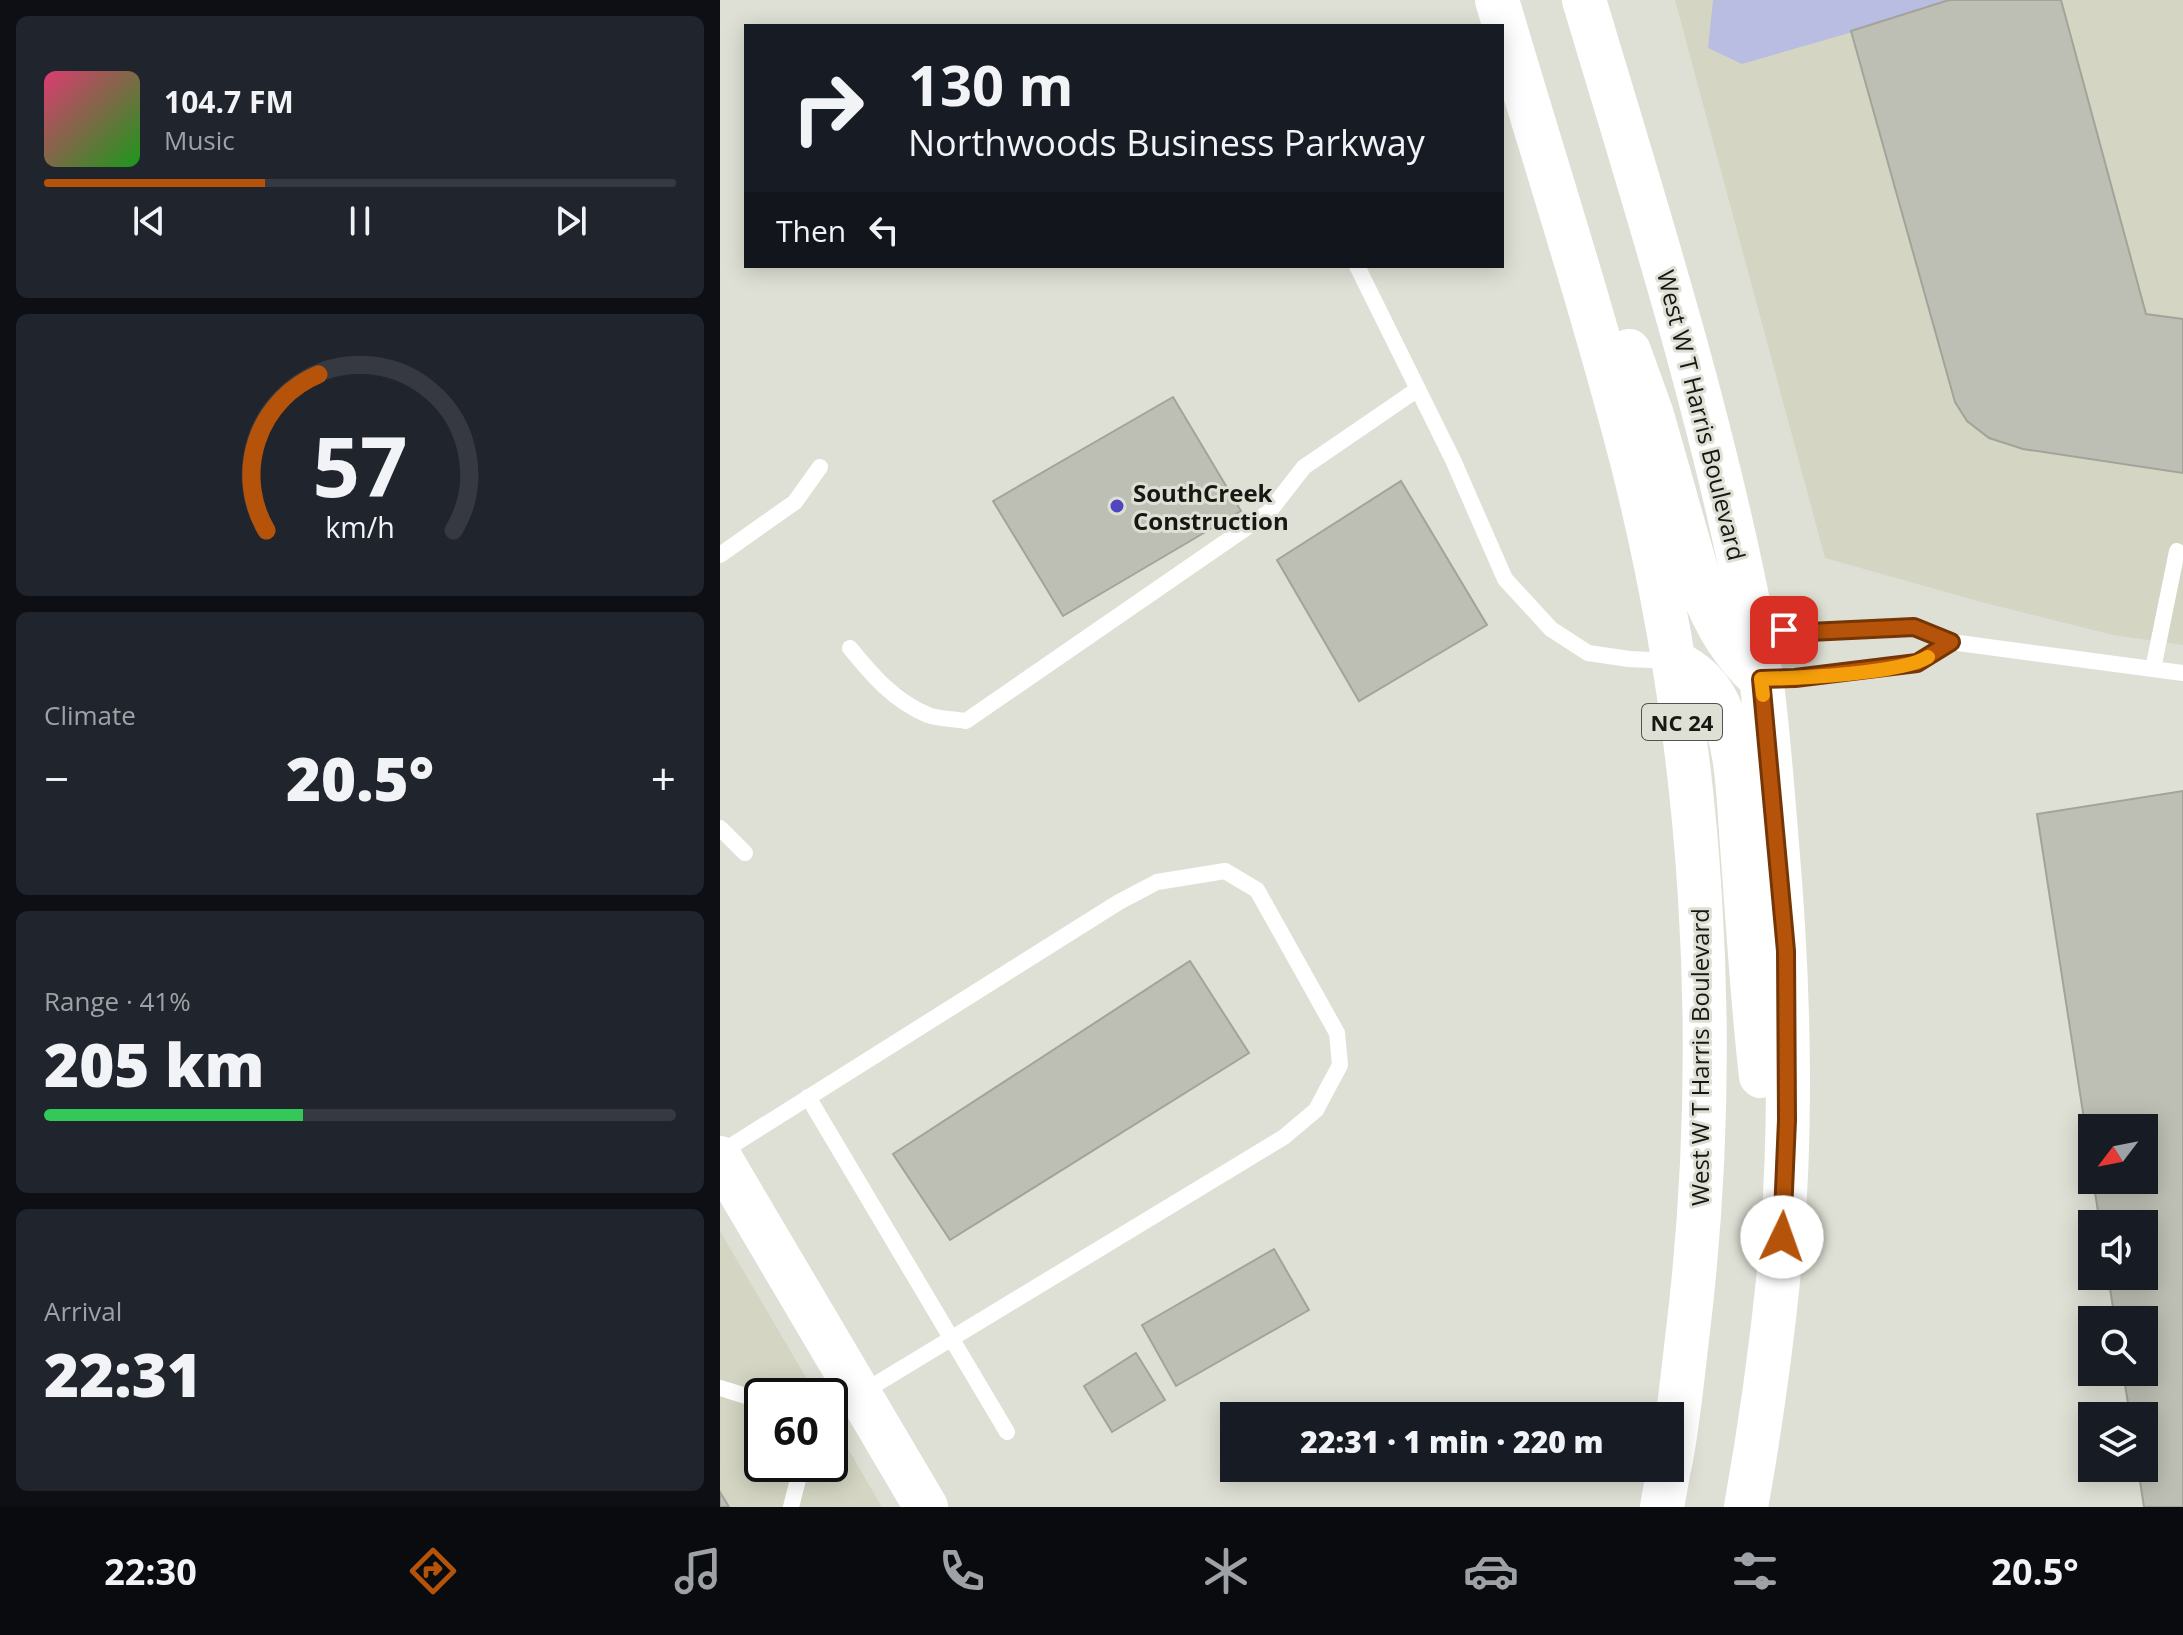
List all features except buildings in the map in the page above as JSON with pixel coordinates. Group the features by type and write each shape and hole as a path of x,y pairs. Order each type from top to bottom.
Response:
{"main road":[{"name":"West W T Harris Boulevard","path":"1497,0 1632,462 1674,661 1702,917 1704,1048 1703,1168 1692,1296 1678,1402"},
{"name":"West W T Harris Boulevard","path":"1584,0 1697,384 1751,619 1761,679 1786,951 1787,1120 1782,1237 1773,1331 1746,1507"},
{"path":"1532,120 1618,319 1652,415 1711,615 1743,663 1761,679"},
{"path":"1674,661 1706,683 1717,701 1730,739 1739,810 1760,1072 1782,1237"},
{"path":"720,1156 832,1378"},
{"path":"848,1407 926,1507"},
{"name":"West W T Harris Boulevard","path":"1662,1507 1667,1482"}],"lane":[{"path":"1358,268 1453,460 1505,579 1551,629 1588,653 1674,661"},
{"path":"850,648 877,681 898,699 930,715 966,721 1269,512 1304,467 1418,389"},
{"path":"720,555 795,502 820,467"},
{"path":"2153,669 2177,551"},
{"path":"1751,619 1784,630 1809,632 1914,627 1951,642 2183,673"},
{"path":"1761,679 1795,678 1917,663 1951,642"},
{"path":"720,828 745,853"},
{"path":"720,1156 808,1097 1119,902 1157,882 1225,871 1257,890 1337,1033 1340,1065 1316,1110 1284,1137 848,1401"},
{"path":"808,1097 1007,1432"},
{"path":"720,1388 744,1395"},
{"path":"791,1507 797,1482"}],"shaded area":[{"path":"1675,0 2183,0 2183,645 2113,635 1825,558"},
{"path":"1713,0 1964,0 1742,64 1708,48"},
{"path":"720,1231 806,1378 744,1378 744,1482 848,1482 848,1449 882,1507 720,1507"}],"slow traffic":[{"path":"1763,695 1761,679 1876,669 1917,663 1928,657"}],"place":[{"name":"SouthCreek Construction","path":"1117,506"}],"route":[{"path":"1782,1237 1787,1151 1786,951 1761,679 1795,678 1917,663 1951,642 1914,627 1809,632 1784,630"}]}
